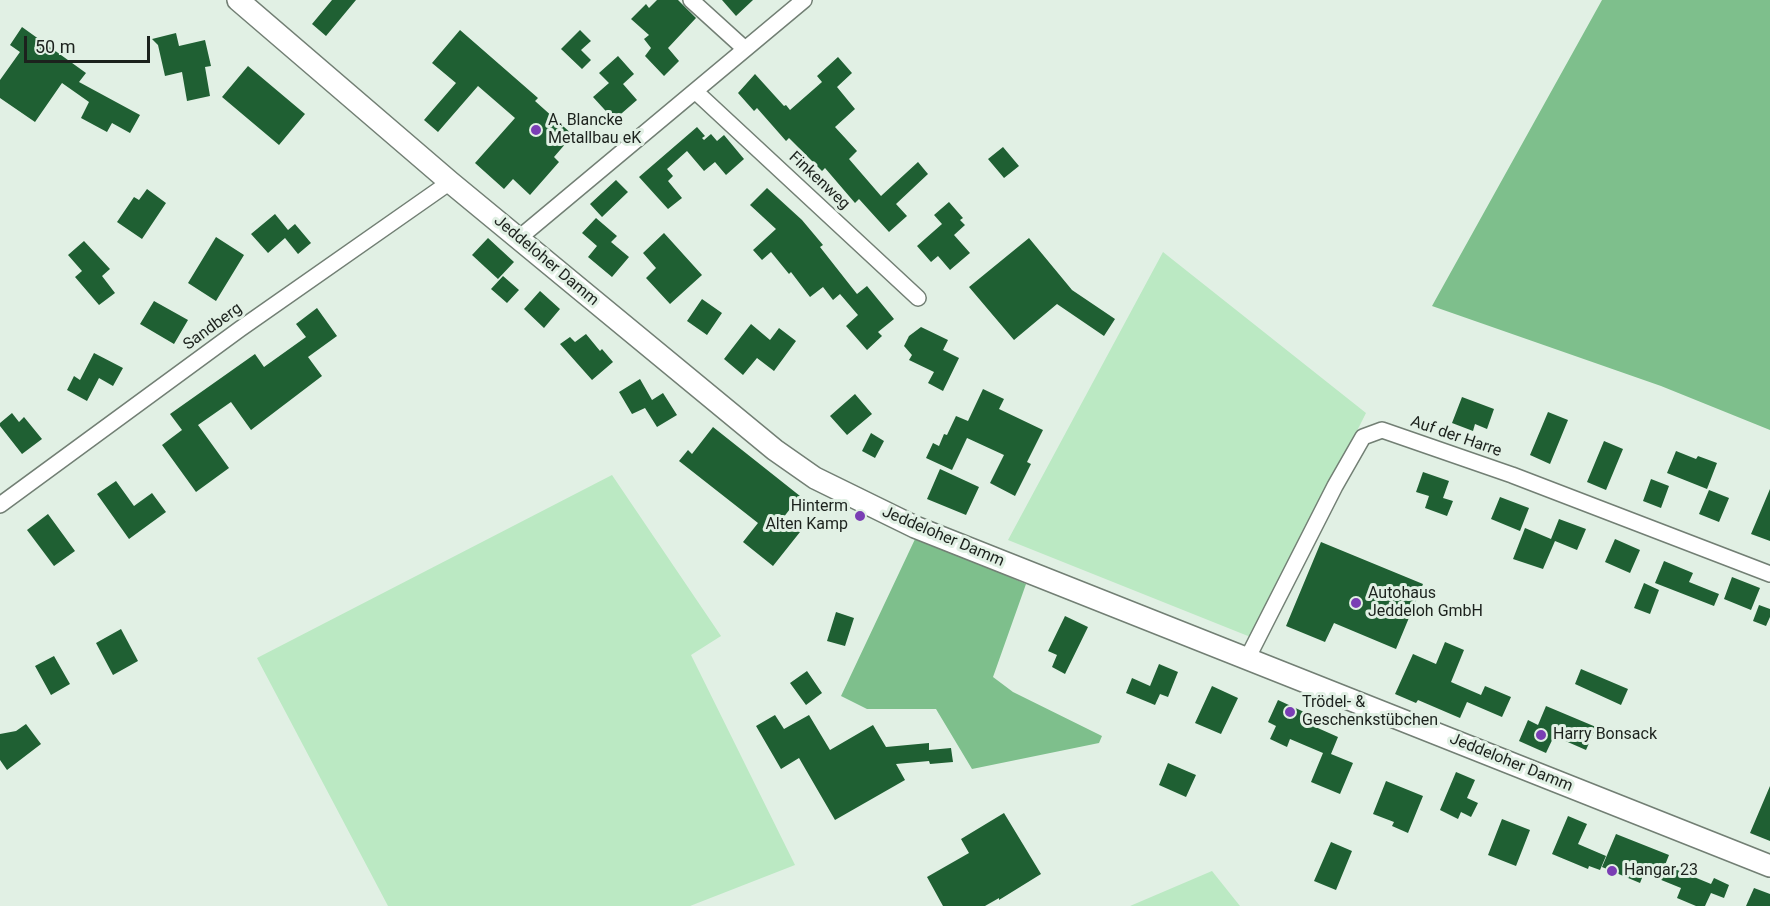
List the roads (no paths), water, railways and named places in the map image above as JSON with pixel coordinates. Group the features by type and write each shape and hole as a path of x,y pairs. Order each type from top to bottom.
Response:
{"main road":[{"name":"Jeddeloher Damm","path":"238,0 450,182 775,450 815,478 915,527 1770,866"}],"street":[{"path":"691,0 745,49"},
{"path":"519,238 804,0"},
{"name":"Finkenweg","path":"696,91 918,298"},
{"name":"Sandberg","path":"0,505 240,329 450,182"},
{"name":"Auf der Harre","path":"1247,659 1335,486 1363,437 1382,430 1512,475 1770,574"}],"place":[{"name":"A. Blancke Metallbau eK","path":"536,130"},
{"name":"Hinterm Alten Kamp","path":"860,516"},
{"name":"Autohaus Jeddeloh GmbH","path":"1356,603"},
{"name":"Trödel- & Geschenkstübchen","path":"1290,712"},
{"name":"Harry Bonsack","path":"1541,735"},
{"name":"Hangar 23","path":"1612,871"}]}
